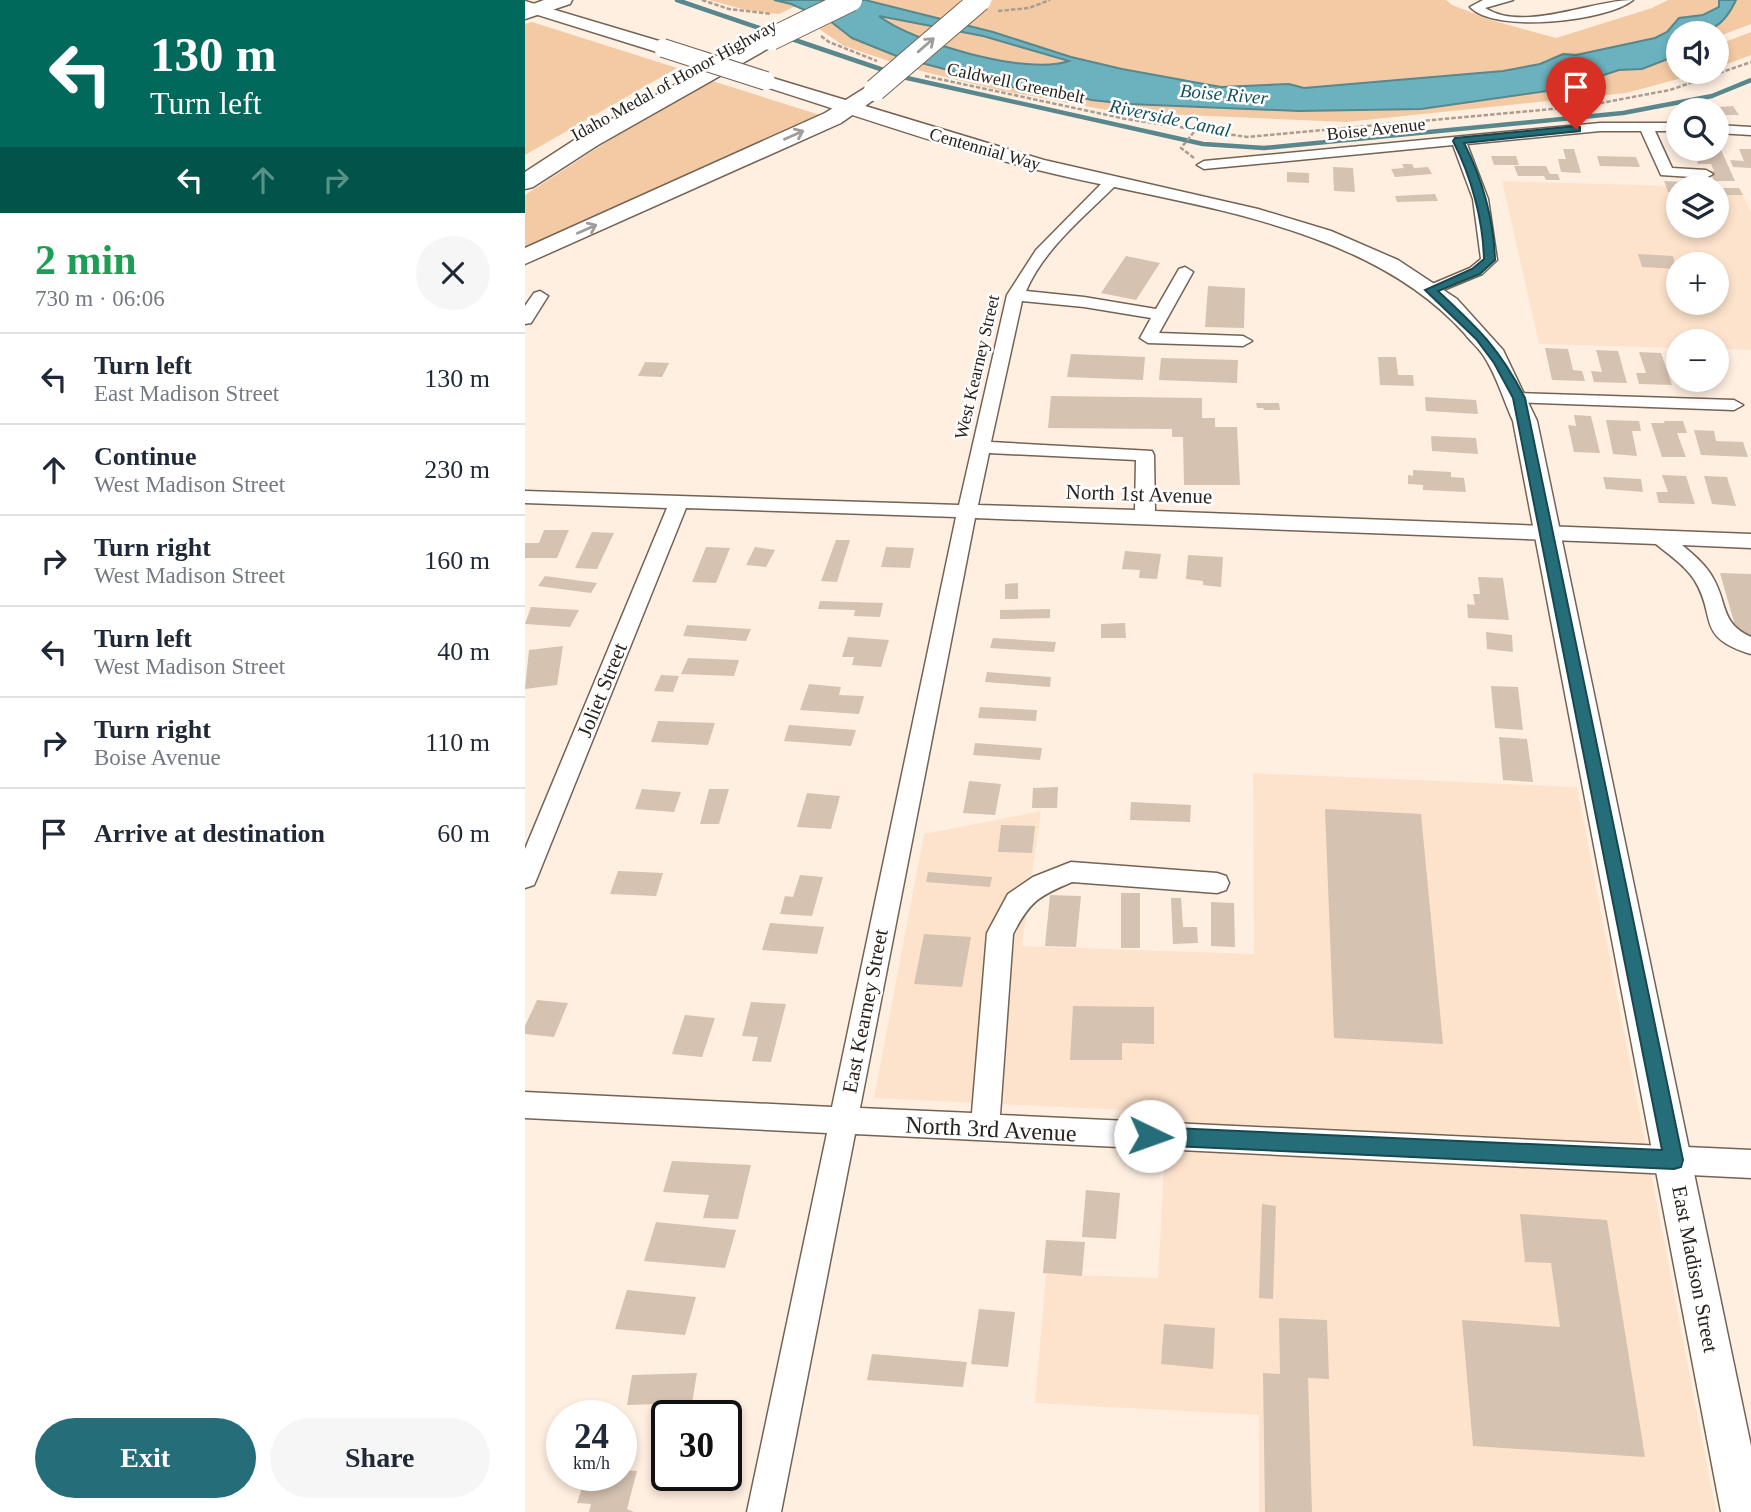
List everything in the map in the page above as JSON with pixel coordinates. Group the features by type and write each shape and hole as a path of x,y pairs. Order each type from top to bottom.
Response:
{"highway":[{"path":"528,7 563,0"},
{"name":"Idaho Medal of Honor Highway","path":"762,37 825,0"},
{"name":"Idaho Medal of Honor Highway","path":"525,164 661,83 851,0"},
{"path":"525,257 850,108 980,0"},
{"path":"525,182 762,37"}],"main road":[{"name":"Centennial Way","path":"528,7 968,145 1110,183 1312,230 1394,265 1431,290 1480,336 1500,362 1519,398"},
{"name":"East Madison Street","path":"1519,398 1743,1512"}],"street":[{"path":"1507,0 1491,1 1476,7 1492,18 1511,21 1541,18 1627,0"},
{"path":"1646,126 1666,172 1706,174"},
{"name":"Boise Avenue","path":"1204,165 1600,127 1666,127"},
{"path":"1729,130 1751,131"},
{"path":"1431,290 1476,271 1489,260 1489,242 1472,169 1458,141"},
{"name":"West Kearney Street","path":"967,511 1000,348 1021,281 1036,259 1110,183"},
{"path":"1185,272 1148,338 1243,341"},
{"path":"1015,295 1084,302 1161,315"},
{"path":"525,319 540,296"},
{"path":"1519,398 1734,405"},
{"path":"980,447 1145,455 1145,517"},
{"name":"North 1st Avenue","path":"525,497 1546,531 1751,541"},
{"name":"Joliet Street","path":"525,878 680,503"},
{"name":"East Kearney Street","path":"764,1512 967,511"},
{"path":"1660,537 1698,571 1706,582 1716,623 1737,640 1751,646"},
{"path":"985,1128 1000,933 1017,901 1042,884 1071,872 1217,883"},
{"name":"North 3rd Avenue","path":"525,1105 1751,1164"}],"path":[{"path":"702,0 729,9 781,17"},
{"path":"817,32 829,42 878,61"},
{"name":"Caldwell Greenbelt","path":"925,76 1193,133 1247,136 1564,107 1633,97 1702,80 1751,62"},
{"path":"1184,144 1193,133"}],"shaded area":[{"path":"709,0 774,0 796,6 779,14 746,10"},
{"path":"960,0 960,10 946,22 868,1"},
{"path":"993,0 1446,0 1452,5 1494,21 1556,38 1652,8 1668,0 1719,0 1719,7 1703,15 1666,21 1666,32 1655,38 1576,55 1563,54 1540,64 1503,71 1304,88 1289,84 1221,87 1166,78 1071,57 993,32 961,26"},
{"path":"1736,0 1751,0 1751,24 1729,32 1729,21 1722,21"},
{"path":"878,15 983,36 1069,62 1023,64 971,54 919,37"},
{"path":"830,21 899,56 898,64 844,46 815,26"},
{"path":"532,22 677,68 525,155 525,24"},
{"path":"1751,32 1751,55 1729,63 1729,40"},
{"path":"1666,60 1666,82 1626,93 1346,122 1117,112 998,90 913,69 920,63 1012,87 1058,90 1091,100 1299,111 1420,109 1561,89 1619,70 1642,69"},
{"path":"709,80 823,116 525,248 525,195 631,126"},
{"path":"1502,181 1666,186 1666,238 1729,238 1729,189 1740,189 1751,212 1751,350 1729,349 1729,329 1666,329 1666,348 1539,344"},
{"path":"1253,773 1577,787 1716,1512 1259,1512 1259,1415 1035,1403 1046,1274 1158,1278 1167,1112 874,1098 924,834 1041,811 1022,946 1254,954"}],"water":[{"name":"Boise River","path":"774,0 865,0 993,32 1071,57 1221,87 1289,84 1304,88 1503,71 1540,64 1563,54 1576,55 1655,38 1666,32 1666,60 1642,69 1619,70 1561,89 1421,109 1299,111 1129,104 1091,100 1060,90 1012,87 899,57 852,38 830,21 791,4","holes":["879,16 983,36 1069,61 1027,64 971,54 918,37"]},
{"path":"1719,0 1736,0 1722,21 1676,21 1679,18 1703,15 1719,7"}],"building":[{"path":"1729,106 1733,106 1739,115 1729,115"},
{"path":"1563,149 1574,149 1581,173 1561,172 1558,159 1566,159"},
{"path":"1739,149 1751,149 1751,168 1733,167 1730,160 1744,161"},
{"path":"1491,156 1516,156 1519,165 1494,165"},
{"path":"1597,156 1636,157 1640,167 1600,166"},
{"path":"1697,161 1726,161 1735,181 1729,181 1729,175 1712,175 1710,171 1714,171 1711,164 1698,164"},
{"path":"1402,164 1412,164 1414,168 1428,167 1432,174 1395,177 1391,169 1404,168"},
{"path":"1514,166 1546,166 1550,174 1558,174 1560,180 1546,180 1544,176 1518,176"},
{"path":"1333,167 1353,168 1355,192 1334,191"},
{"path":"1287,172 1309,173 1309,183 1287,182"},
{"path":"1729,188 1739,188 1743,195 1729,195"},
{"path":"1435,194 1438,201 1397,202 1395,196"},
{"path":"1638,254 1666,256 1666,268 1642,267"},
{"path":"1126,256 1160,263 1136,300 1101,293"},
{"path":"1208,286 1245,288 1244,328 1205,327"},
{"path":"1545,348 1568,349 1573,370 1582,371 1585,381 1552,380"},
{"path":"1596,350 1618,351 1627,383 1594,382 1591,371 1602,372"},
{"path":"1639,352 1661,353 1666,368 1666,385 1639,384 1636,373 1646,373"},
{"path":"1071,354 1145,357 1143,380 1067,377"},
{"path":"1378,357 1396,357 1398,375 1413,375 1414,386 1380,385"},
{"path":"1161,358 1238,360 1237,383 1159,380"},
{"path":"645,362 669,363 662,377 638,376"},
{"path":"1051,396 1202,398 1202,418 1215,418 1215,427 1237,427 1240,485 1184,485 1183,437 1172,437 1172,429 1048,428"},
{"path":"1425,397 1476,400 1478,414 1426,411"},
{"path":"1256,403 1279,403 1280,410 1257,408"},
{"path":"1574,415 1591,416 1600,453 1574,452 1568,425 1576,426"},
{"path":"1606,420 1639,421 1641,431 1632,431 1637,456 1613,454"},
{"path":"1664,421 1683,421 1687,433 1677,433 1686,457 1662,457 1651,423 1665,423"},
{"path":"1694,430 1714,431 1716,441 1743,442 1748,457 1701,455"},
{"path":"1431,436 1476,438 1478,454 1432,451"},
{"path":"1413,470 1451,472 1451,477 1464,478 1466,492 1423,490 1423,485 1408,484 1408,475 1413,476"},
{"path":"1662,475 1686,476 1695,504 1659,503 1656,492 1668,492"},
{"path":"1704,476 1727,477 1736,506 1712,504"},
{"path":"1603,477 1641,479 1643,492 1606,489"},
{"path":"544,530 569,530 557,558 525,558 525,543 539,543"},
{"path":"592,532 614,533 597,569 575,568"},
{"path":"836,540 850,540 837,582 821,581"},
{"path":"706,547 730,548 716,583 692,582"},
{"path":"755,547 775,550 766,567 746,565"},
{"path":"886,547 914,548 910,568 881,567"},
{"path":"1125,551 1161,554 1157,579 1139,578 1140,570 1122,569"},
{"path":"1188,555 1223,557 1221,587 1186,579"},
{"path":"1720,573 1751,574 1751,637 1738,636"},
{"path":"545,576 597,583 591,593 538,586"},
{"path":"1478,577 1503,578 1509,620 1468,618 1467,604 1475,605 1473,594 1480,594"},
{"path":"1018,583 1018,599 1005,599 1005,584"},
{"path":"820,601 883,603 880,617 854,616 855,610 818,609"},
{"path":"531,607 579,610 570,627 525,624"},
{"path":"1050,609 1050,618 1000,619 1000,610"},
{"path":"1125,623 1126,638 1101,638 1101,624"},
{"path":"687,625 751,629 746,641 683,636"},
{"path":"1486,632 1512,635 1513,652 1487,649"},
{"path":"848,637 889,640 881,667 852,665 854,657 842,657"},
{"path":"993,638 1056,642 1054,652 990,648"},
{"path":"563,646 557,685 525,689 529,650"},
{"path":"688,658 739,660 734,676 681,674"},
{"path":"987,672 1051,677 1050,687 985,682"},
{"path":"661,675 679,676 673,692 654,691"},
{"path":"809,684 841,687 839,695 864,696 859,714 800,710"},
{"path":"1491,686 1518,687 1523,730 1495,728"},
{"path":"980,707 1037,710 1036,721 978,718"},
{"path":"658,721 715,723 708,745 651,742"},
{"path":"789,725 856,730 851,746 784,741"},
{"path":"1499,737 1527,739 1533,782 1503,780"},
{"path":"975,743 1042,748 1040,760 973,755"},
{"path":"969,781 1001,784 995,815 963,813"},
{"path":"1058,787 1057,808 1032,808 1033,788"},
{"path":"642,789 681,792 674,812 635,809"},
{"path":"709,789 729,789 719,824 700,824"},
{"path":"807,793 840,796 831,829 797,827"},
{"path":"1131,802 1191,805 1190,822 1130,820"},
{"path":"1325,809 1421,814 1443,1044 1334,1038"},
{"path":"1001,825 1035,826 1032,853 998,852"},
{"path":"618,871 663,873 656,896 610,894"},
{"path":"928,872 992,877 990,887 926,882"},
{"path":"800,875 823,877 812,916 780,914 785,896 793,897"},
{"path":"1121,893 1140,893 1140,948 1121,948"},
{"path":"1050,895 1081,896 1076,947 1045,946"},
{"path":"1171,898 1181,898 1183,927 1197,927 1198,943 1173,944"},
{"path":"1211,902 1234,903 1235,947 1211,946"},
{"path":"770,923 824,927 817,954 762,950"},
{"path":"924,934 971,937 962,987 914,984"},
{"path":"537,1000 568,1003 554,1037 525,1034 525,1026"},
{"path":"751,1002 786,1004 771,1062 752,1061 758,1037 742,1036"},
{"path":"1073,1006 1154,1007 1154,1044 1122,1043 1122,1060 1070,1060"},
{"path":"685,1015 715,1018 702,1057 672,1054"},
{"path":"672,1161 751,1165 738,1219 703,1218 709,1195 663,1192"},
{"path":"1086,1190 1120,1193 1116,1239 1082,1237"},
{"path":"1262,1204 1276,1206 1273,1299 1259,1298"},
{"path":"1520,1214 1607,1220 1645,1457 1473,1446 1462,1320 1560,1327 1551,1263 1525,1262"},
{"path":"656,1222 736,1230 725,1268 644,1261"},
{"path":"1046,1240 1085,1242 1082,1276 1043,1273"},
{"path":"627,1290 696,1297 685,1335 615,1329"},
{"path":"979,1309 1015,1312 1008,1367 971,1364"},
{"path":"1279,1318 1327,1320 1329,1379 1308,1378 1312,1512 1265,1512 1263,1373 1280,1374"},
{"path":"1164,1324 1215,1328 1213,1369 1161,1364"},
{"path":"872,1354 967,1362 963,1387 867,1380"},
{"path":"697,1373 692,1400 651,1400 651,1404 637,1405 637,1400 628,1400 632,1375"},
{"path":"581,1491 632,1491 627,1509 634,1512 589,1512 591,1504 577,1503"}],"waterway":[{"name":"Riverside Canal","path":"677,0 774,33"},
{"name":"Riverside Canal","path":"786,37 907,78 1203,144 1264,148 1623,113 1712,96 1751,80"}],"route":[{"path":"1150,1136 1674,1160 1519,398 1500,362 1480,336 1431,290 1476,271 1489,260 1489,242 1472,169 1458,141 1576,129"}]}
